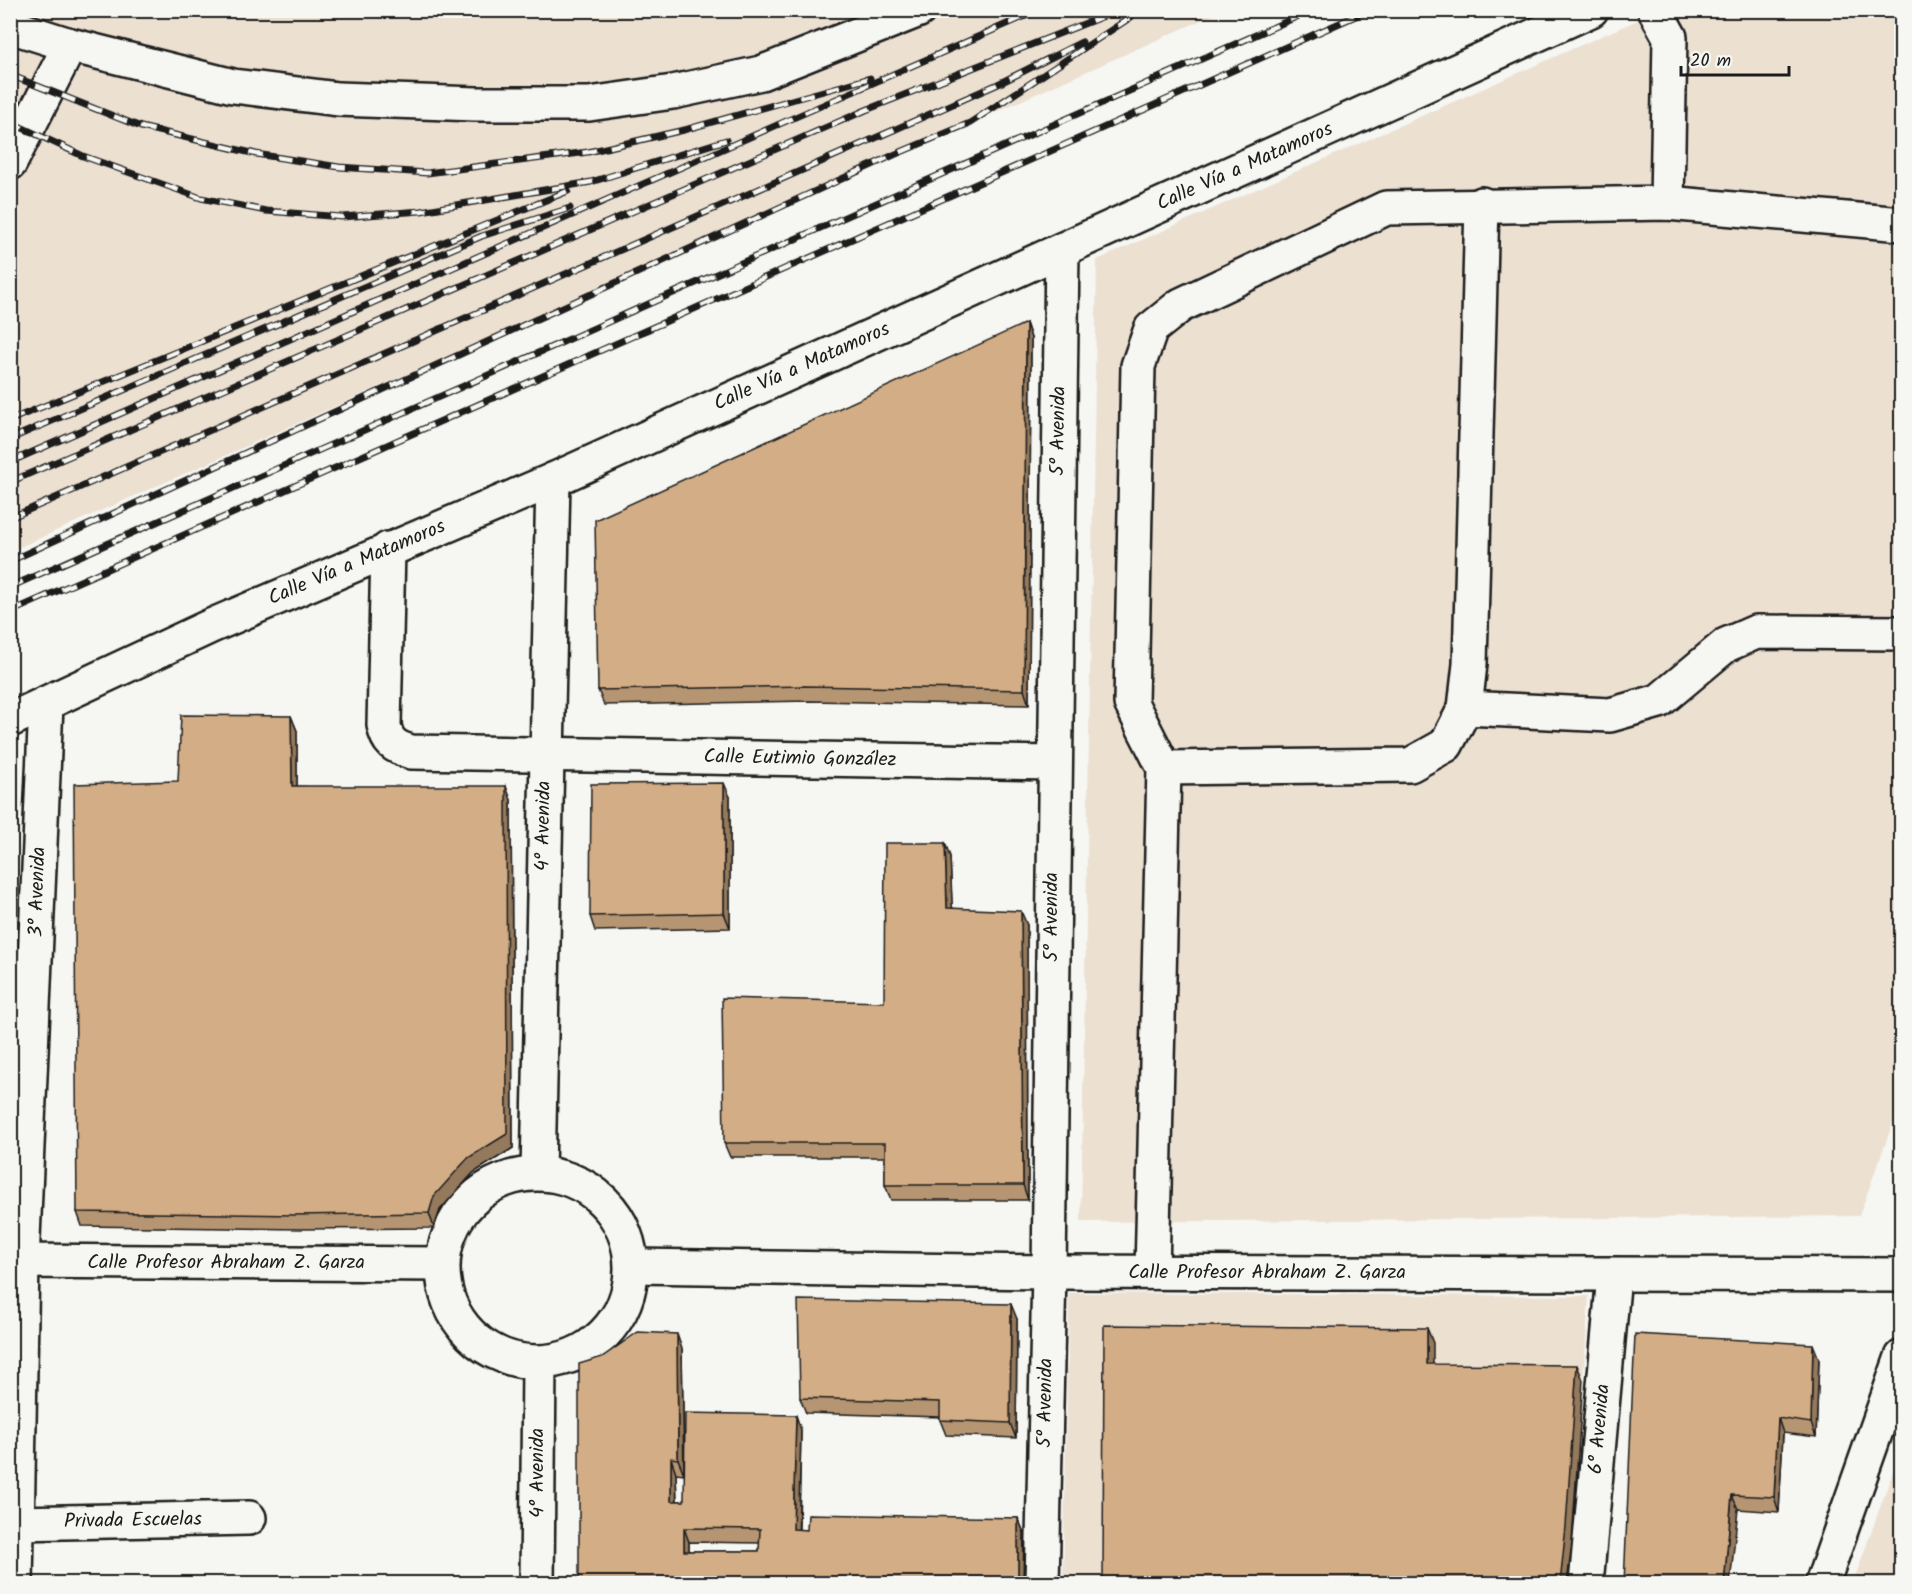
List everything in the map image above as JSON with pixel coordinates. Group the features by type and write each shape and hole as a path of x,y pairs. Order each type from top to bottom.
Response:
{"street":[{"path":"10,26 70,45 233,86 338,99 476,104 589,104 674,92 761,73 919,10"},
{"name":"Calle Vía a Matamoros","path":"10,720 211,626 553,480 1591,10"},
{"path":"1655,10 1670,37 1667,203"},
{"path":"10,163 70,45"},
{"path":"1152,1272 1164,768 1131,703 1138,366 1151,329 1181,305 1386,208 1482,204 1667,203 1902,224"},
{"path":"1164,768 1410,765 1446,746 1466,708 1470,664 1482,204"},
{"name":"5° Avenida","path":"1042,1584 1049,1272 1062,250"},
{"name":"4° Avenida","path":"538,1173 553,480"},
{"name":"Calle Eutimio González","path":"388,549 384,725 391,743 411,752 1054,763"},
{"path":"1466,708 1610,715 1659,701 1726,645 1756,632 1902,633"},
{"name":"3° Avenida","path":"16,1584 18,1523 16,1262 46,705"},
{"path":"538,1173 562,1176 590,1188 613,1209 628,1237 633,1266 629,1296 616,1322 595,1344 568,1358 539,1363 508,1358 481,1344 459,1322 446,1294 442,1264 449,1230 469,1201 497,1181 538,1173"},
{"name":"Calle Profesor Abraham Z. Garza","path":"16,1262 442,1264"},
{"name":"Calle Profesor Abraham Z. Garza","path":"633,1266 1049,1272 1902,1275"},
{"name":"6° Avenida","path":"1586,1584 1614,1275"},
{"path":"1822,1584 1902,1357"},
{"name":"4° Avenida","path":"537,1584 539,1363"},
{"name":"Privada Escuelas","path":"18,1523 249,1518"}],"shaded area":[{"path":"11,10 1222,11 11,551"},
{"path":"1658,11 1901,11 1902,1098 1859,1216 1081,1222 1097,260"},
{"path":"1069,1293 1589,1296 1569,1583 1063,1584"},
{"path":"1901,1449 1901,1583 1853,1583"}],"building":[{"path":"1026,323 1024,690 805,686 598,690 595,520"},
{"path":"181,715 291,716 292,786 506,786 507,1134 468,1158 434,1196 429,1213 294,1215 77,1212 74,784 178,781"},
{"path":"724,783 724,913 590,916 591,784"},
{"path":"885,843 945,843 947,908 1021,911 1023,1185 885,1185 885,1143 724,1143 722,998 884,1002"},
{"path":"798,1300 1011,1304 1010,1423 940,1420 940,1402 800,1398"},
{"path":"1104,1325 1427,1328 1427,1364 1577,1365 1560,1584 1103,1584"},
{"path":"638,1332 677,1334 678,1459 671,1458 671,1501 684,1501 685,1413 796,1415 793,1529 807,1530 808,1514 1018,1518 1018,1584 579,1584 579,1364 602,1357","holes":["684,1528 760,1529 759,1551 684,1551"]},
{"path":"1635,1334 1813,1344 1811,1423 1778,1418 1774,1497 1732,1495 1724,1584 1624,1584"}],"railway":[{"path":"10,462 1039,10"},
{"path":"10,482 866,110 1119,10"},
{"path":"10,587 1312,10"},
{"path":"10,612 1369,10"},
{"path":"10,561 896,154 970,123 1131,17"},
{"path":"10,518 996,85 1082,42"},
{"path":"10,75 141,127 256,154 339,167 427,173 588,152 684,130 870,78"},
{"path":"10,122 83,156 201,198 266,211 342,217 421,211 591,182 726,140"},
{"path":"10,420 568,191"},
{"path":"10,439 482,236 570,208"}]}
